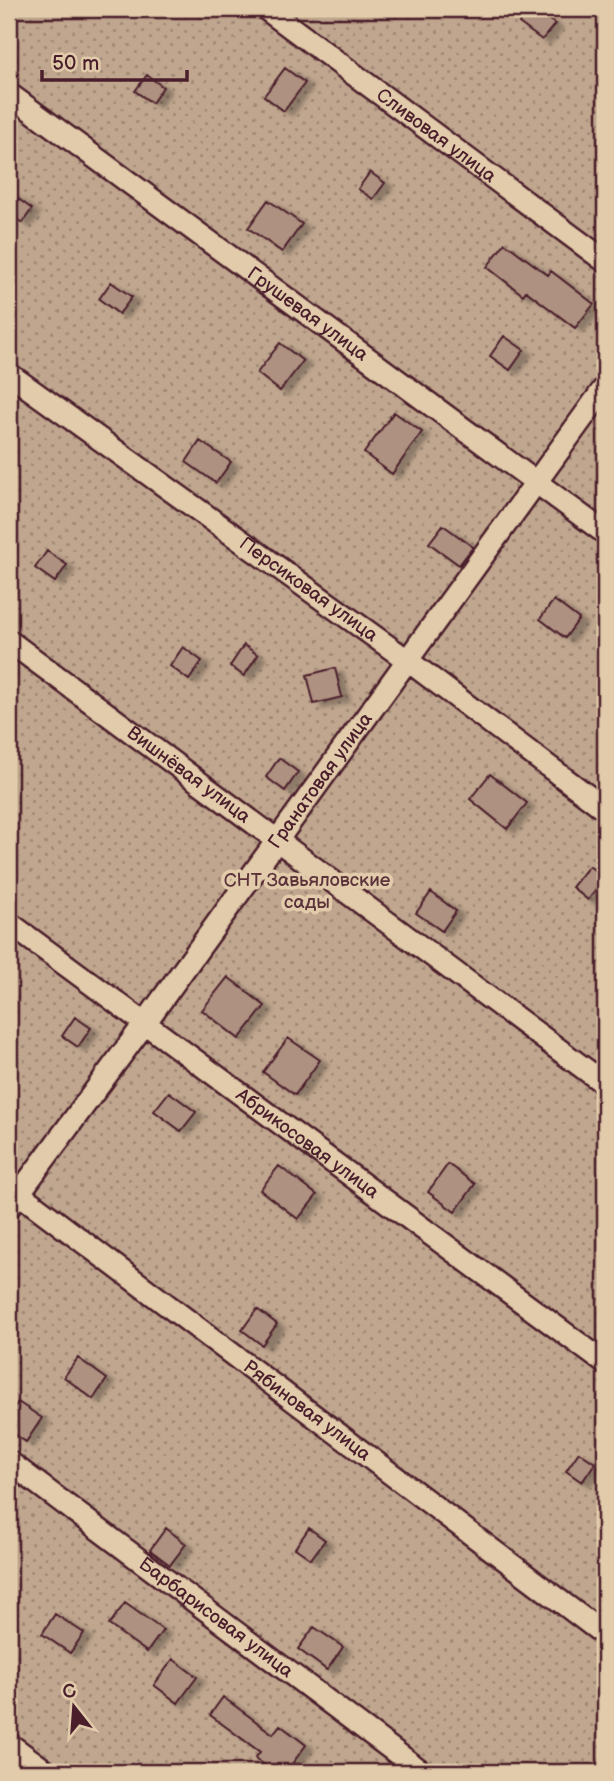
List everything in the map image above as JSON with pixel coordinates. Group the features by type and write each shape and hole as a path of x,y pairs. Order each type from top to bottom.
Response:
{"street":[{"name":"Сливовая улица","path":"266,9 605,261"},
{"name":"Грушевая улица","path":"9,94 605,533"},
{"name":"Персиковая улица","path":"9,374 407,660 605,809"},
{"name":"Гранатовая улица","path":"12,1196 145,1023 605,387"},
{"name":"Вишнёвая улица","path":"9,641 605,1084"},
{"name":"Абрикосовая улица","path":"9,923 605,1363"},
{"name":"Рябиновая улица","path":"12,1196 605,1635"},
{"name":"Барбарисовая улица","path":"9,1462 422,1772"},
{"path":"9,1744 47,1772"}],"green space":[{"name":"СНТ Завьяловские сады","path":"9,9 605,9 605,1772 9,1772"}],"building":[{"path":"529,9 535,9 555,24 542,40 519,23"},
{"path":"285,68 305,83 284,111 264,96"},
{"path":"147,75 163,87 152,103 135,91"},
{"path":"370,172 385,183 373,199 358,189"},
{"path":"9,192 32,209 22,223 9,212"},
{"path":"268,200 302,224 282,252 248,228"},
{"path":"505,243 548,275 551,271 594,304 575,328 526,291 523,295 487,267"},
{"path":"111,282 132,297 119,314 99,299"},
{"path":"504,336 524,350 510,370 490,356"},
{"path":"280,343 303,361 280,391 257,373"},
{"path":"394,412 422,432 392,474 364,453"},
{"path":"200,441 231,462 216,483 186,462"},
{"path":"443,525 473,547 459,565 429,543"},
{"path":"47,551 67,565 55,582 35,568"},
{"path":"554,600 579,619 565,638 540,619"},
{"path":"244,645 258,655 244,676 230,666"},
{"path":"183,647 202,661 189,680 170,666"},
{"path":"335,668 342,697 314,704 307,675"},
{"path":"279,758 298,772 285,791 266,777"},
{"path":"490,774 527,803 507,829 470,799"},
{"path":"589,866 605,878 588,900 572,887"},
{"path":"431,892 456,911 442,931 416,913"},
{"path":"228,977 265,1006 239,1039 202,1010"},
{"path":"75,1017 91,1028 78,1047 62,1036"},
{"path":"288,1038 320,1060 295,1095 263,1072"},
{"path":"169,1092 196,1112 181,1131 154,1111"},
{"path":"448,1164 475,1184 455,1212 428,1192"},
{"path":"279,1166 317,1195 298,1219 260,1190"},
{"path":"257,1309 277,1324 262,1345 242,1330"},
{"path":"78,1358 107,1379 93,1399 64,1377"},
{"path":"18,1402 42,1418 26,1442 9,1430 9,1415"},
{"path":"579,1452 595,1463 582,1482 566,1471"},
{"path":"166,1528 186,1544 170,1565 150,1550"},
{"path":"309,1528 325,1540 311,1559 295,1548"},
{"path":"125,1603 163,1630 147,1652 109,1625"},
{"path":"55,1614 84,1633 70,1653 42,1634"},
{"path":"314,1627 343,1647 327,1670 298,1649"},
{"path":"173,1659 197,1677 178,1703 154,1685"},
{"path":"223,1697 273,1734 280,1725 306,1745 286,1772 274,1772 255,1758 260,1752 210,1715"}]}
